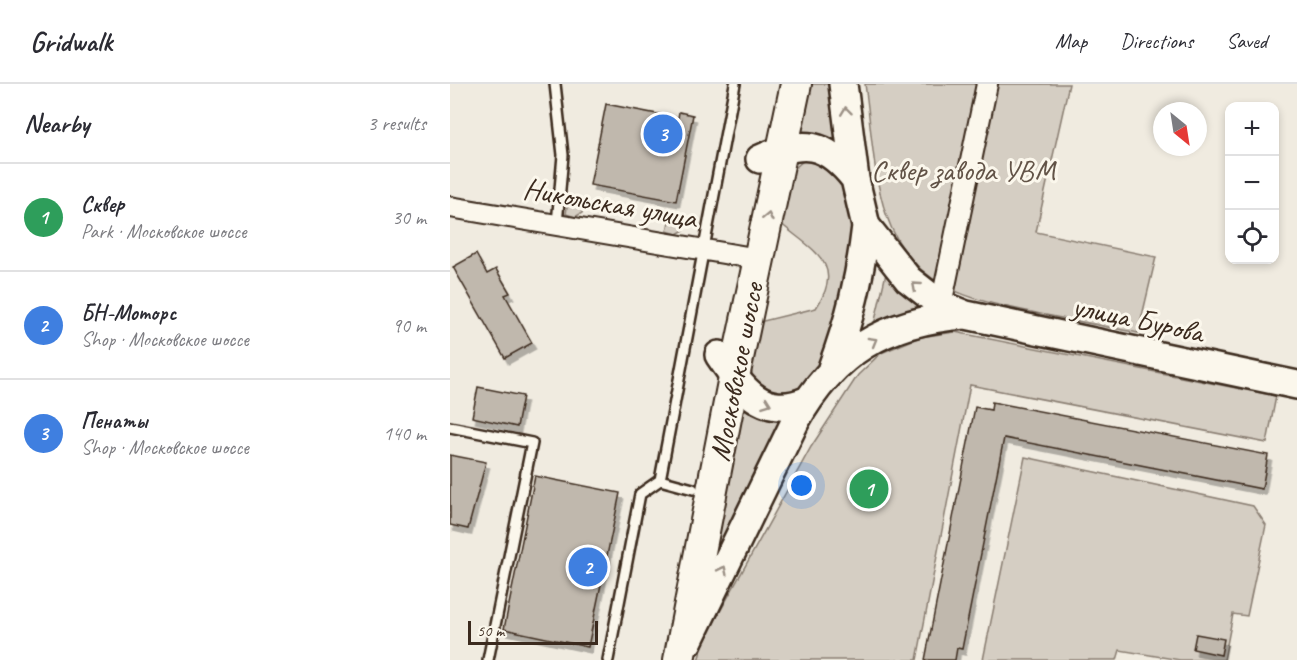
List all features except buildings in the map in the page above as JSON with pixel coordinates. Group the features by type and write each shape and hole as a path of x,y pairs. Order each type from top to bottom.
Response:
{"main road":[{"name":"Московское шоссе","path":"771,154 775,84"},
{"name":"Московское шоссе","path":"679,660 727,366 749,257 771,154 796,84"},
{"path":"832,368 851,316 860,276 866,226 855,179 843,84"},
{"path":"771,154 803,145 818,147 832,154 855,179"},
{"path":"866,226 908,279 941,305 966,315"},
{"path":"679,660 808,399 832,368 874,339 897,329 923,320 966,315"},
{"name":"улица Бурова","path":"966,315 1297,385"},
{"name":"Московское шоссе","path":"659,660 693,489 727,366"},
{"path":"727,366 749,394 766,404 793,406 808,399"}],"street":[{"path":"941,305 987,84"},
{"name":"Никольская улица","path":"450,207 749,257"}],"lane":[{"path":"555,84 563,155 557,225"},
{"path":"608,660 640,494 660,480 735,84"},
{"path":"450,426 532,443 488,660"},
{"path":"660,480 693,489"}],"green space":[{"path":"807,84 835,84 846,156 823,138 794,137"},
{"name":"Сквер завода УВМ","path":"865,84 1069,84 1036,232 1156,257 1138,333 1036,313 965,295 945,286 910,259 897,239 882,199 875,167"},
{"path":"822,160 840,174 848,188 853,223 849,261 830,346 823,365 807,383 786,393 775,394 765,391 757,383 751,371 751,354 759,322 816,308 825,293 828,280 826,268 821,259 779,222 789,173 803,161"},
{"path":"568,200 583,203 582,213 575,217 566,214"},
{"path":"670,217 685,220 684,230 677,234 667,231"},
{"path":"887,269 926,309 873,329"},
{"path":"955,332 1276,396 1267,443 970,385 917,660 698,660 706,637 811,447 858,375 881,353 920,337"},
{"path":"739,397 787,419 701,595"},
{"path":"1025,457 1253,506 1266,525 1247,616 1233,614 1224,660 1180,660 1120,650 1117,660 983,660"}],"place":[{"name":"Пенаты","path":"663,134"},
{"name":"Сквер","path":"869,489"},
{"name":"БН-Моторс","path":"588,567"}]}
